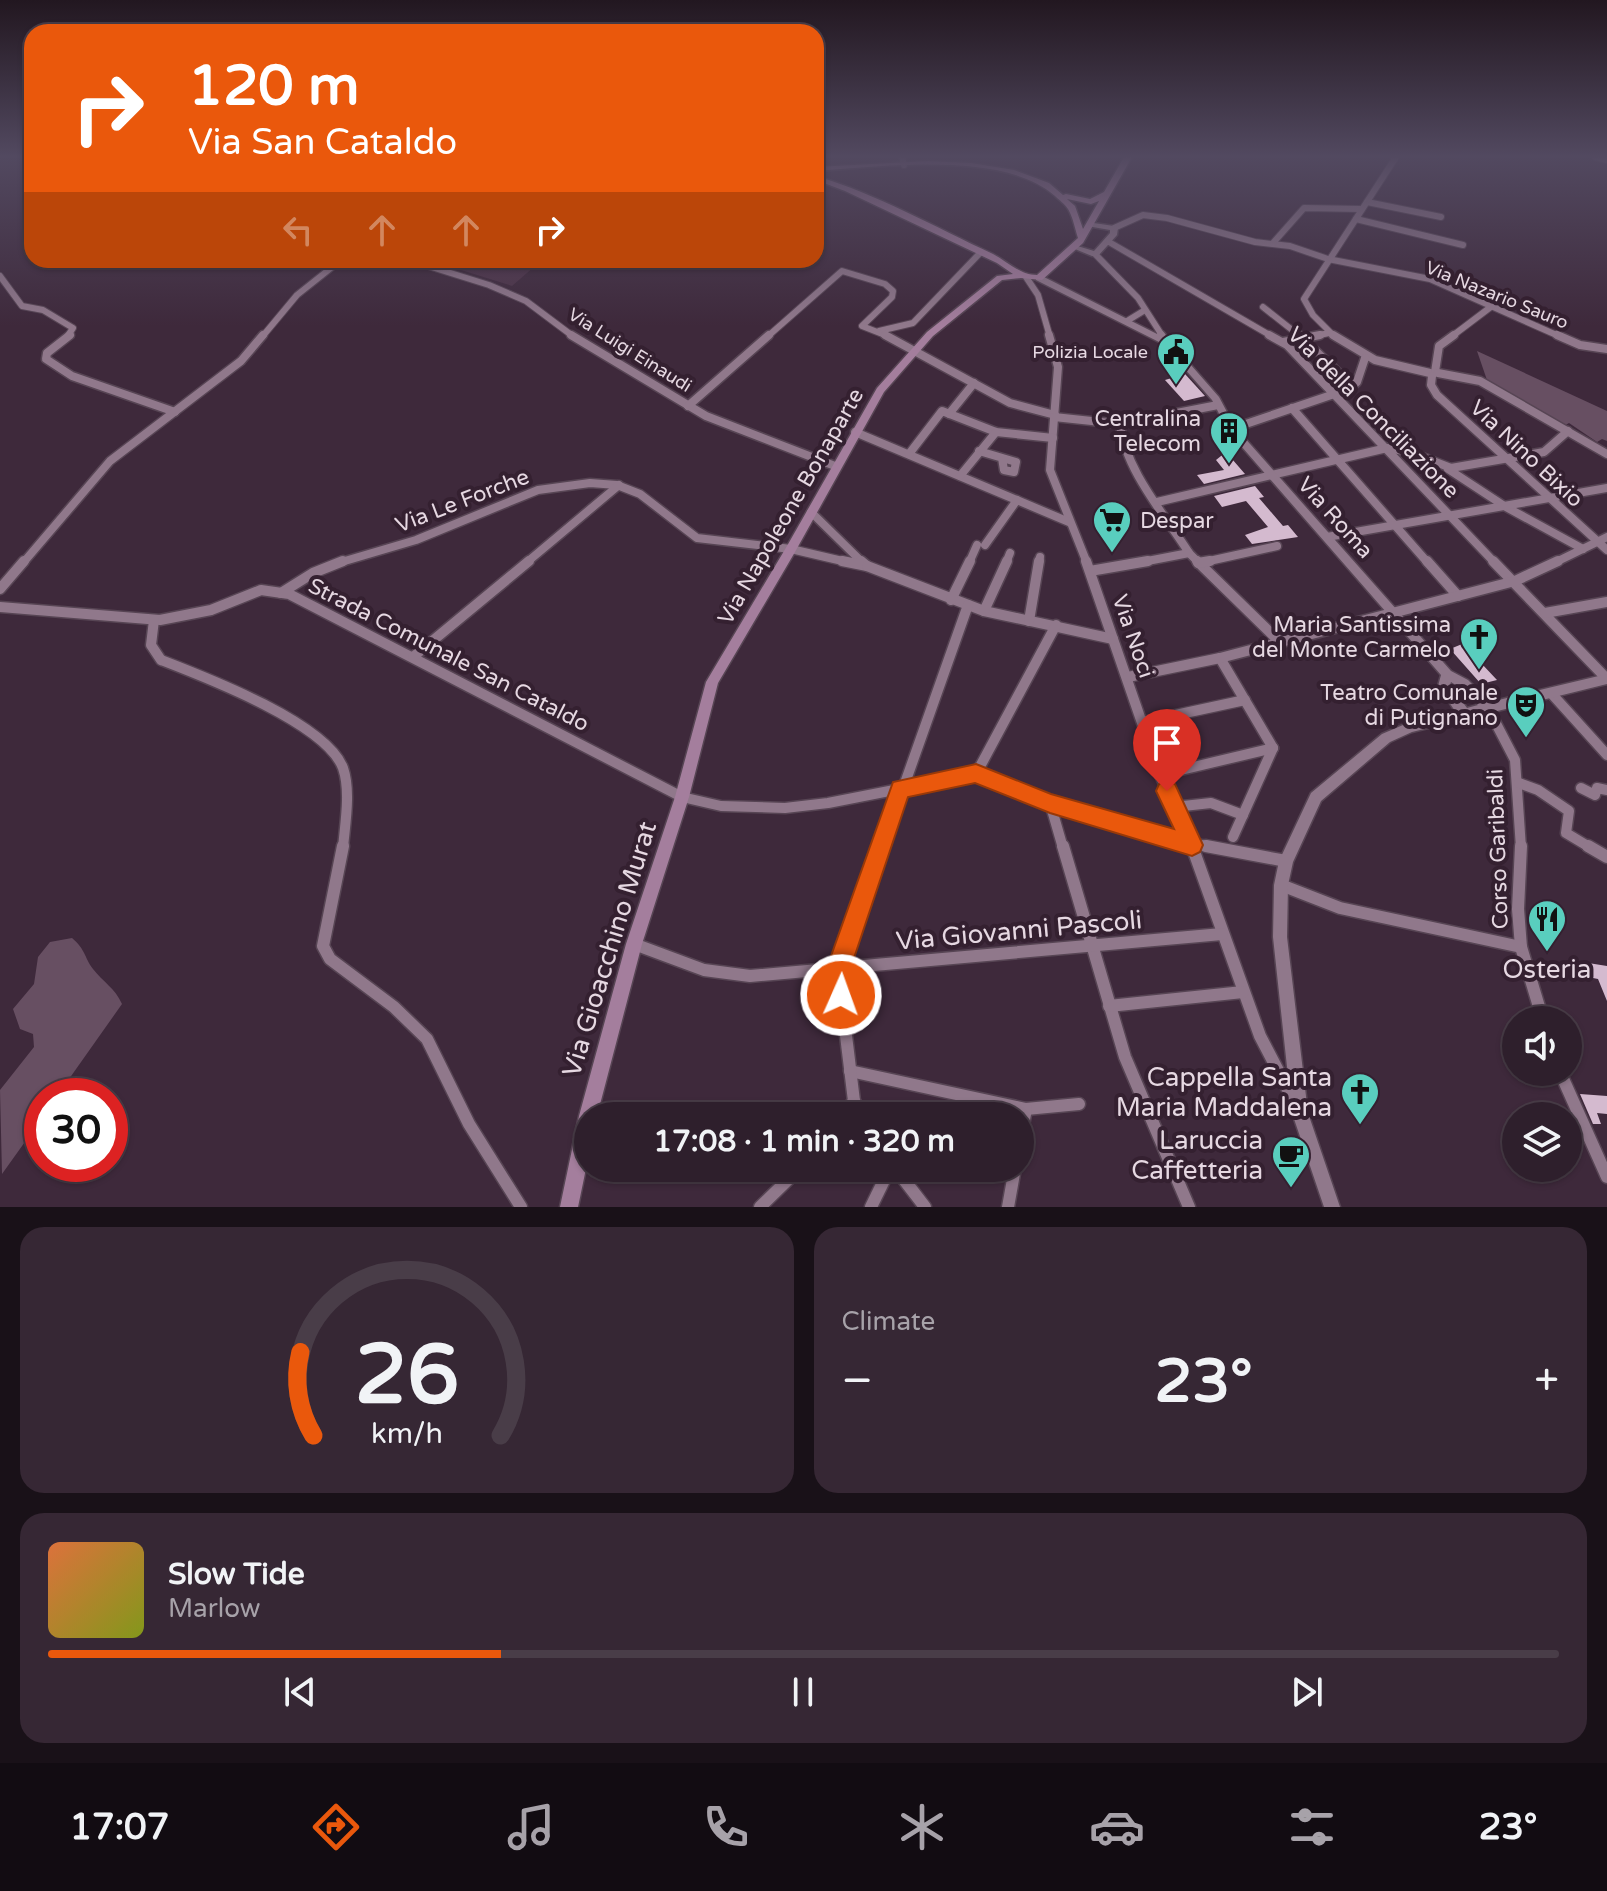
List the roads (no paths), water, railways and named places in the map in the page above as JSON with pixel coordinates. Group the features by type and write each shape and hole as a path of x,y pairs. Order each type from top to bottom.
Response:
{"main road":[{"path":"899,213 1000,261 1023,276"},
{"path":"1077,213 1082,238"},
{"path":"1000,261 1000,278 1039,278 1082,238 1096,213"},
{"name":"Via Napoleone Bonaparte","path":"682,797 712,682 880,390 930,334 1000,278"},
{"name":"Via Gioacchino Murat","path":"592,1102 634,944 682,797"},
{"name":"Via Gioacchino Murat","path":"569,1207 574,1182"}],"street":[{"path":"1273,243 1299,213"},
{"path":"1359,213 1304,299 1311,314 1329,333 1365,358 1480,381 1607,454"},
{"path":"1423,213 1441,217"},
{"name":"Via Nazario Sauro","path":"1114,228 1130,219 1153,216 1255,242 1273,243 1328,259 1430,279 1580,345 1607,349"},
{"path":"1356,219 1463,245"},
{"path":"1090,224 1114,228 1109,242 1095,254"},
{"name":"Via della Conciliazione","path":"1109,242 1283,342 1607,679"},
{"path":"1074,247 1095,254 1145,310 1166,342"},
{"path":"879,331 913,323 981,252"},
{"path":"0,589 110,461 241,361 297,295 331,268"},
{"name":"Via Luigi Einaudi","path":"435,268 489,285 526,301 567,332 706,416 835,466"},
{"path":"688,406 842,271 885,284 893,291 892,297 862,326 879,331 1010,403 1055,416 1120,424 1218,405"},
{"path":"0,276 22,306 43,310 73,328 72,333 47,353 46,359 72,376 175,412"},
{"name":"Via Noci","path":"1023,276 1038,295"},
{"path":"1039,278 1166,342"},
{"name":"Via Noci","path":"1039,278 1038,295 1058,367 1050,470 1090,571 1160,775 1192,845 1260,1036 1300,1113"},
{"path":"1434,373 1439,346 1492,306"},
{"path":"1263,307 1303,338 1347,381"},
{"path":"1127,321 1145,310"},
{"path":"1283,342 1329,333"},
{"name":"Via Roma","path":"1166,342 1218,405 1231,429 1272,476 1447,674 1464,684 1488,708"},
{"path":"1231,429 1349,389 1357,382 1365,358"},
{"name":"Via Nino Bixio","path":"1434,373 1431,385 1437,395 1550,500 1602,539 1607,550"},
{"path":"909,454 974,383"},
{"path":"1292,408 1458,596"},
{"path":"945,412 996,432 1053,438"},
{"path":"1120,424 1122,442 1189,553 1281,643"},
{"path":"1157,502 1387,448 1410,452 1451,468 1544,452 1568,431"},
{"path":"855,432 1069,522"},
{"path":"960,476 996,432"},
{"path":"979,451 1002,458"},
{"path":"1443,466 1506,507 1583,549"},
{"name":"Via Le Forche","path":"281,593 336,563 413,541 525,492 579,482 619,485 650,499 697,538 791,549 867,566"},
{"path":"413,657 619,485"},
{"path":"1327,537 1607,488"},
{"path":"951,600 981,545 1017,500"},
{"path":"811,512 867,566 984,611 1113,639"},
{"path":"1128,677 1281,643 1515,581 1602,539"},
{"path":"1198,563 1277,546"},
{"path":"984,611 1010,553"},
{"path":"1090,571 1189,553"},
{"path":"1029,621 1040,557"},
{"name":"Strada Comunale San Cataldo","path":"0,607 154,620 211,610 261,590 289,594 682,797 721,806 785,808 828,803 976,774"},
{"path":"1545,613 1607,602"},
{"path":"854,1101 838,970 968,605"},
{"path":"154,620 151,645 161,660 270,706 328,747 342,765 347,817 339,876 323,946 330,959 394,1007 427,1039 469,1124 521,1207"},
{"path":"1056,625 976,774 1050,803 1192,845 1286,861"},
{"path":"1220,658 1273,748"},
{"path":"1447,674 1444,686 1464,713"},
{"path":"1332,1207 1300,1113 1280,937 1281,885 1286,861 1316,797 1386,738 1410,727 1607,679"},
{"path":"1551,693 1604,752"},
{"path":"1143,722 1245,700"},
{"name":"Corso Garibaldi","path":"1488,708 1510,745 1519,783 1522,862 1518,909 1521,947 1539,1006"},
{"path":"1160,775 1273,748"},
{"path":"1233,837 1273,748"},
{"path":"1519,783 1538,790 1569,811 1566,833 1607,857"},
{"path":"1581,788 1595,795 1597,788 1607,790"},
{"path":"1050,803 1125,1057 1189,1207"},
{"path":"1174,807 1211,803 1243,815"},
{"path":"1281,885 1340,908 1521,947"},
{"name":"Via Giovanni Pascoli","path":"634,944 704,970 750,976 1222,934"},
{"path":"1109,1006 1243,992"},
{"path":"850,1071 994,1102"},
{"path":"1566,1086 1607,1177"},
{"path":"1034,1108 1079,1104"},
{"path":"760,1207 786,1182"},
{"path":"871,1207 885,1182"},
{"path":"904,1182 925,1207"},
{"path":"1008,1207 1012,1182"}],"place":[{"name":"Polizia Locale","path":"1176,386"},
{"name":"Centralina Telecom","path":"1229,465"},
{"name":"Despar","path":"1112,554"},
{"name":"Maria Santissima del Monte Carmelo","path":"1479,671"},
{"name":"Teatro Comunale di Putignano","path":"1526,739"},
{"name":"Osteria","path":"1547,953"},
{"name":"Cappella Santa Maria Maddalena","path":"1360,1126"},
{"name":"Laruccia Caffetteria","path":"1291,1189"}]}
